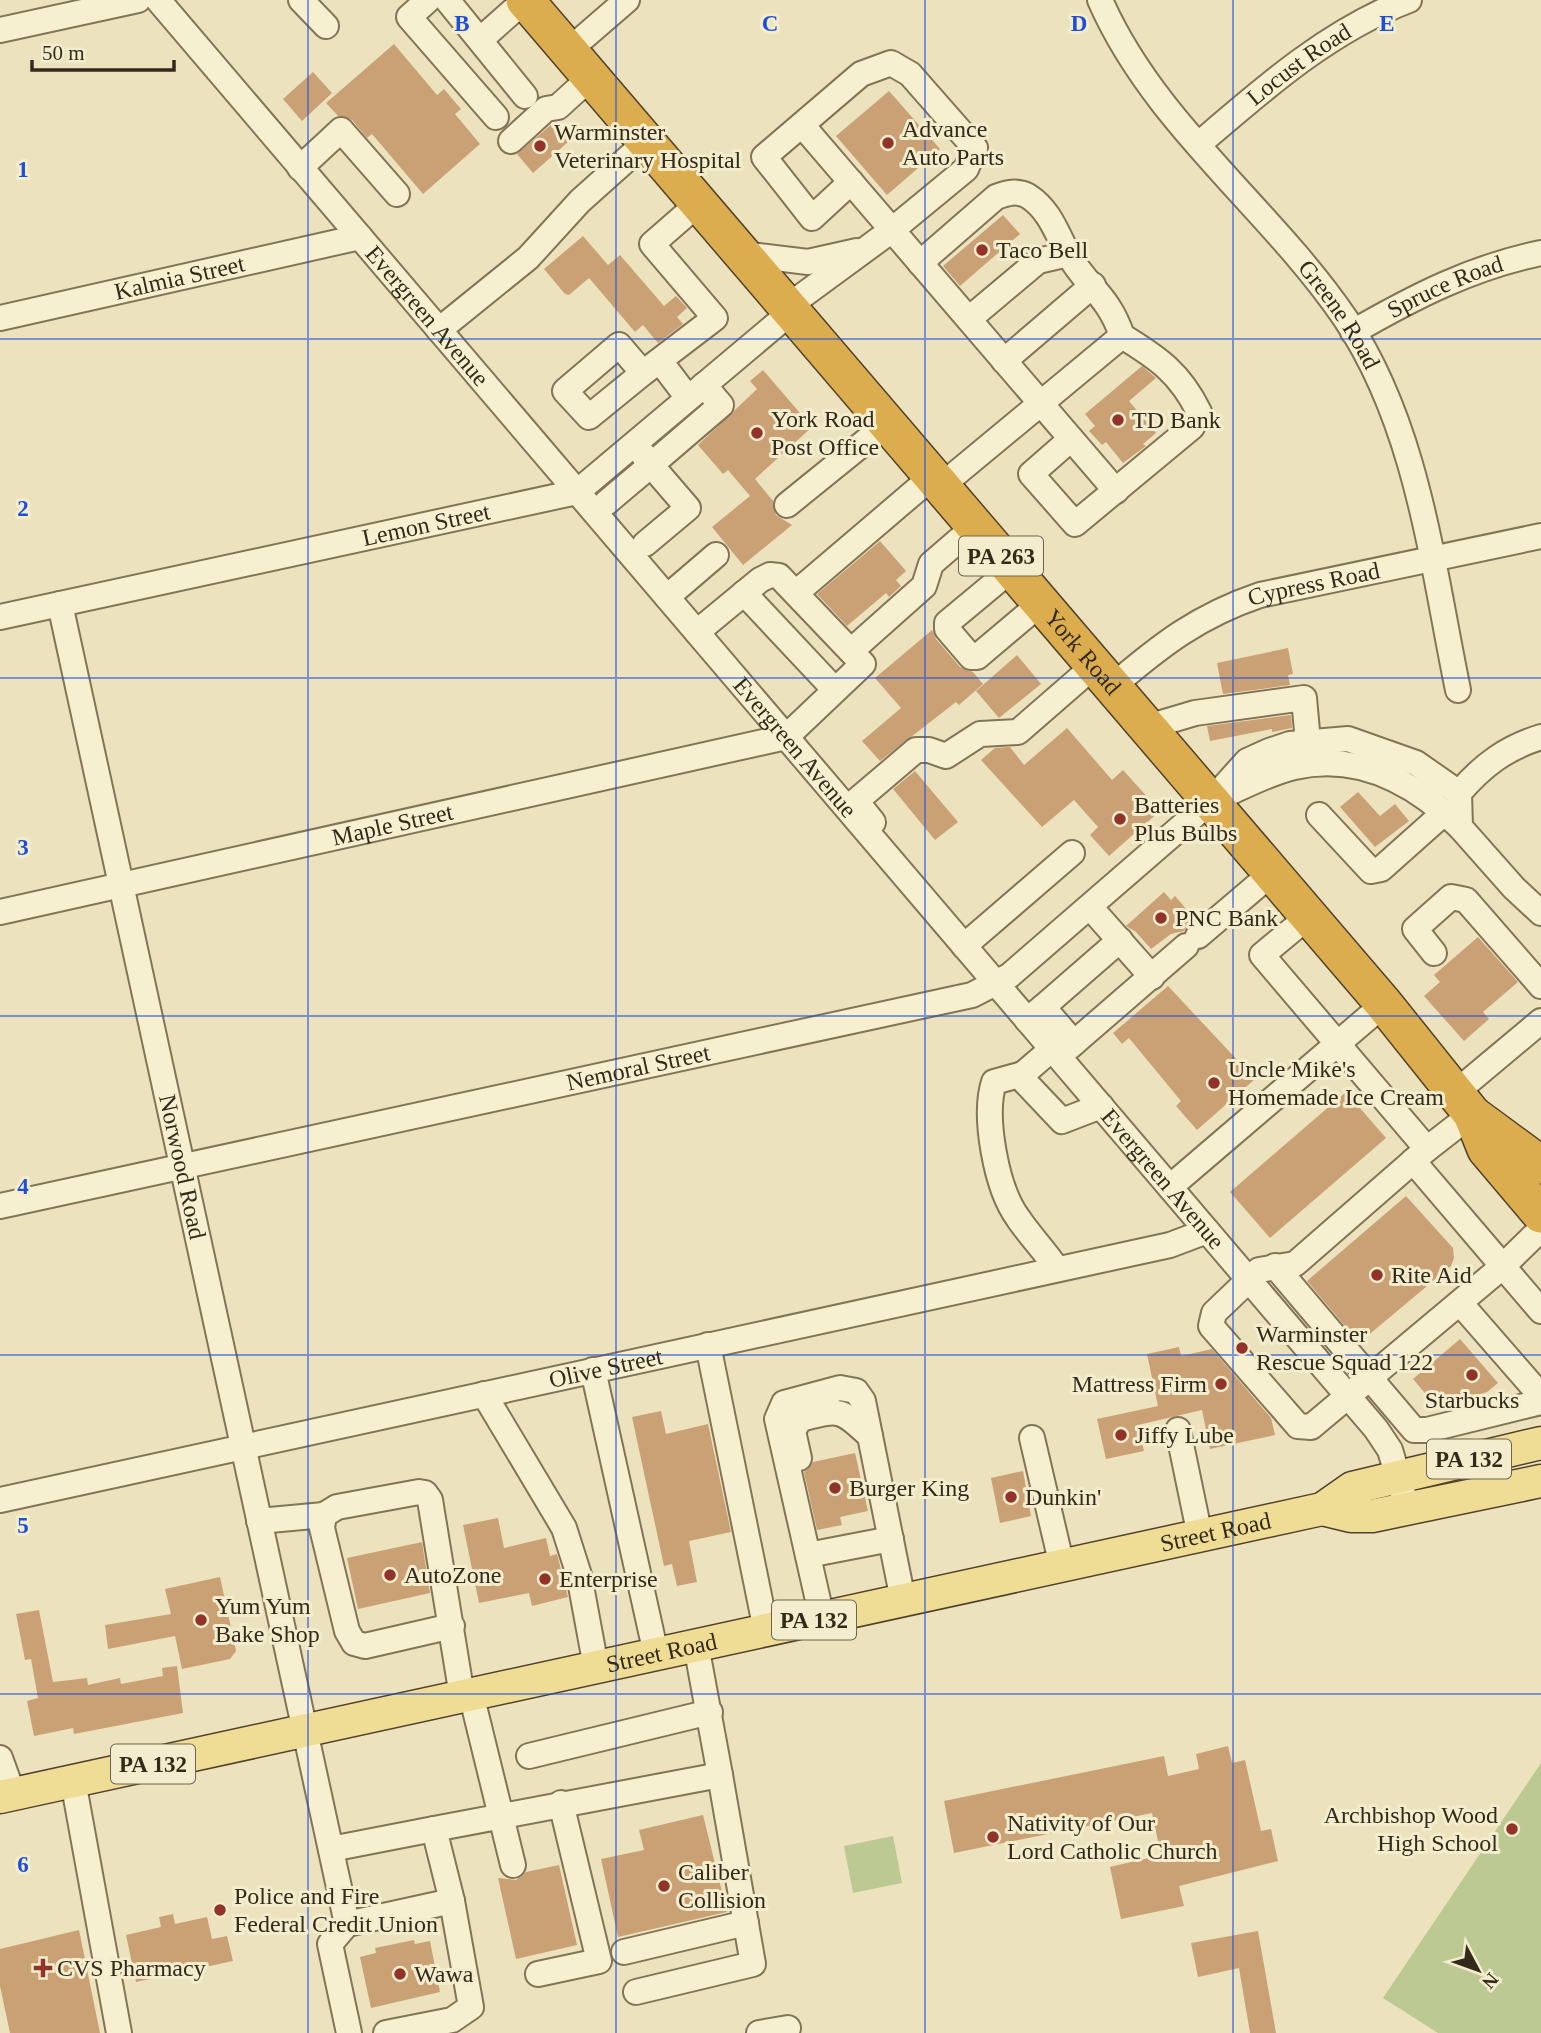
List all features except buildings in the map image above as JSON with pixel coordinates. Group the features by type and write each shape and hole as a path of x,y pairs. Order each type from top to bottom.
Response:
{"highway":[{"name":"York Road","path":"525,0 1384,1004 1464,1104 1486,1149 1541,1214"},
{"name":"York Road","path":"1464,1104 1541,1165"}],"main road":[{"name":"Street Road","path":"7,1796 1322,1509 1352,1488 1541,1443"},
{"name":"Street Road","path":"1322,1509 1352,1516 1372,1516 1541,1481"}],"street":[{"path":"0,30 138,0"},
{"name":"Evergreen Avenue","path":"158,0 995,983 1035,1013 1063,1046 1101,1106 1384,1439 1407,1508"},
{"path":"301,0 326,26"},
{"path":"428,0 409,17 496,117"},
{"path":"447,0 525,96"},
{"path":"480,40 525,0"},
{"path":"511,141 546,109 558,107 580,64 627,0"},
{"name":"Greene Road","path":"1100,0 1133,60 1199,144 1324,291 1353,331 1374,368 1399,424 1458,690"},
{"name":"Locust Road","path":"1199,144 1304,58 1342,33 1409,0"},
{"name":"Lemon Street","path":"0,617 577,492 789,310 966,169 975,148 910,74 891,63 861,74 802,125"},
{"path":"851,183 812,218 764,157 802,125 1116,491"},
{"path":"300,168 341,130 397,194"},
{"path":"439,330 528,258 580,201 646,142"},
{"path":"920,263 996,197 1015,192 1029,197 1058,229 1068,254 1114,311 1122,336 1164,362 1189,391 1199,412 1192,427 1075,524 1031,474 1071,439"},
{"path":"606,503 720,405 652,367 715,317 652,244 699,203"},
{"name":"Kalmia Street","path":"0,318 360,237"},
{"path":"742,254 808,262 865,250"},
{"name":"Spruce Road","path":"1353,331 1448,281 1501,262 1541,253"},
{"path":"969,319 1038,261 1068,254"},
{"path":"1004,361 1093,285"},
{"path":"792,586 1041,404 1122,336"},
{"path":"787,505 887,424"},
{"path":"634,444 688,508 645,544"},
{"path":"851,651 924,586 931,564 975,526"},
{"name":"Cypress Road","path":"872,837 880,830 856,801 916,750 929,750 946,756 980,734 1018,732 1104,676 1226,606 1260,595 1541,536"},
{"path":"667,597 716,555"},
{"path":"1012,569 947,623 947,629 971,657 977,657 1041,603"},
{"path":"697,632 770,575 792,586 863,664 786,737"},
{"path":"744,593 835,690"},
{"name":"Norwood Road","path":"60,604 347,1924"},
{"path":"1147,727 1195,713 1304,698 1308,742"},
{"name":"Maple Street","path":"0,912 786,737"},
{"path":"1319,815 1371,871 1381,869 1455,811 1478,771 1507,749 1541,737"},
{"path":"1211,801 1247,761 1269,751 1308,742 1348,739 1368,743 1416,762 1514,888 1541,913"},
{"path":"1211,801 1276,772 1317,763 1363,766 1406,783 1455,811"},
{"name":"Nemoral Street","path":"0,1206 972,995 1009,976 1211,801"},
{"path":"964,946 1072,853"},
{"path":"1057,1269 1016,1216 997,1168 989,1100 994,1082 1023,1074 1063,1046 1152,977 1272,873"},
{"path":"1434,953 1415,929 1451,897 1466,900 1541,986"},
{"path":"1090,906 1152,977"},
{"path":"1309,916 1262,955 1337,1043 1414,1160 1541,1311"},
{"path":"1035,1013 1120,940"},
{"path":"1170,1187 1384,1004"},
{"path":"1541,1021 1414,1160 1295,1264 1259,1270 1214,1313 1211,1326 1298,1426 1311,1427 1502,1267 1541,1229"},
{"path":"1023,1074 1025,1083 1062,1121 1101,1106"},
{"name":"Olive Street","path":"0,1500 1170,1245 1207,1231"},
{"path":"1275,1266 1414,1430 1427,1430 1541,1402"},
{"path":"1460,1303 1541,1396"},
{"path":"708,1345 766,1630"},
{"path":"593,1370 656,1654"},
{"path":"822,1618 779,1430 779,1410 792,1400 849,1388 861,1395 903,1600"},
{"path":"485,1394 564,1528 579,1575 596,1667"},
{"path":"1178,1430 1200,1536"},
{"path":"1032,1438 1062,1566"},
{"path":"259,1521 324,1514 337,1507 425,1493 430,1500 466,1695 513,1866"},
{"path":"324,1514 322,1528 347,1631 354,1643 365,1646 452,1626"},
{"path":"806,1548 891,1539"},
{"path":"636,1992 753,1964 696,1645"},
{"path":"529,1756 710,1712"},
{"path":"0,1758 7,1796"},
{"path":"331,1849 561,1802 720,1775"},
{"path":"73,1781 119,2033"},
{"path":"538,1974 599,1961 561,1802"},
{"path":"386,2033 452,2020 471,2007 452,1901 434,1829"},
{"path":"349,2033 330,1944 347,1924 452,1901"},
{"path":"624,1952 746,1923"},
{"path":"759,2033 788,2028"}],"green space":[{"name":"Archbishop Wood High School","path":"1541,1763 1541,2033 1438,2033 1383,1998"},
{"path":"893,1836 902,1883 853,1893 844,1846"}],"place":[{"name":"Advance Auto Parts","path":"888,143"},
{"name":"Warminster Veterinary Hospital","path":"540,146"},
{"name":"Taco Bell","path":"982,250"},
{"name":"TD Bank","path":"1118,420"},
{"name":"York Road Post Office","path":"757,433"},
{"name":"Batteries Plus Bulbs","path":"1120,819"},
{"name":"PNC Bank","path":"1161,918"},
{"name":"Uncle Mike's Homemade Ice Cream","path":"1214,1083"},
{"name":"Rite Aid","path":"1377,1275"},
{"name":"Warminster Rescue Squad 122","path":"1242,1348"},
{"name":"Starbucks","path":"1472,1375"},
{"name":"Mattress Firm","path":"1221,1384"},
{"name":"Jiffy Lube","path":"1121,1435"},
{"name":"Burger King","path":"835,1488"},
{"name":"Dunkin'","path":"1011,1497"},
{"name":"AutoZone","path":"390,1575"},
{"name":"Enterprise","path":"545,1579"},
{"name":"Yum Yum Bake Shop","path":"201,1620"},
{"name":"Archbishop Wood High School","path":"1512,1829"},
{"name":"Nativity of Our Lord Catholic Church","path":"993,1837"},
{"name":"Caliber Collision","path":"664,1886"},
{"name":"Police and Fire Federal Credit Union","path":"220,1910"},
{"name":"CVS Pharmacy","path":"43,1968"},
{"name":"Wawa","path":"400,1974"}]}
